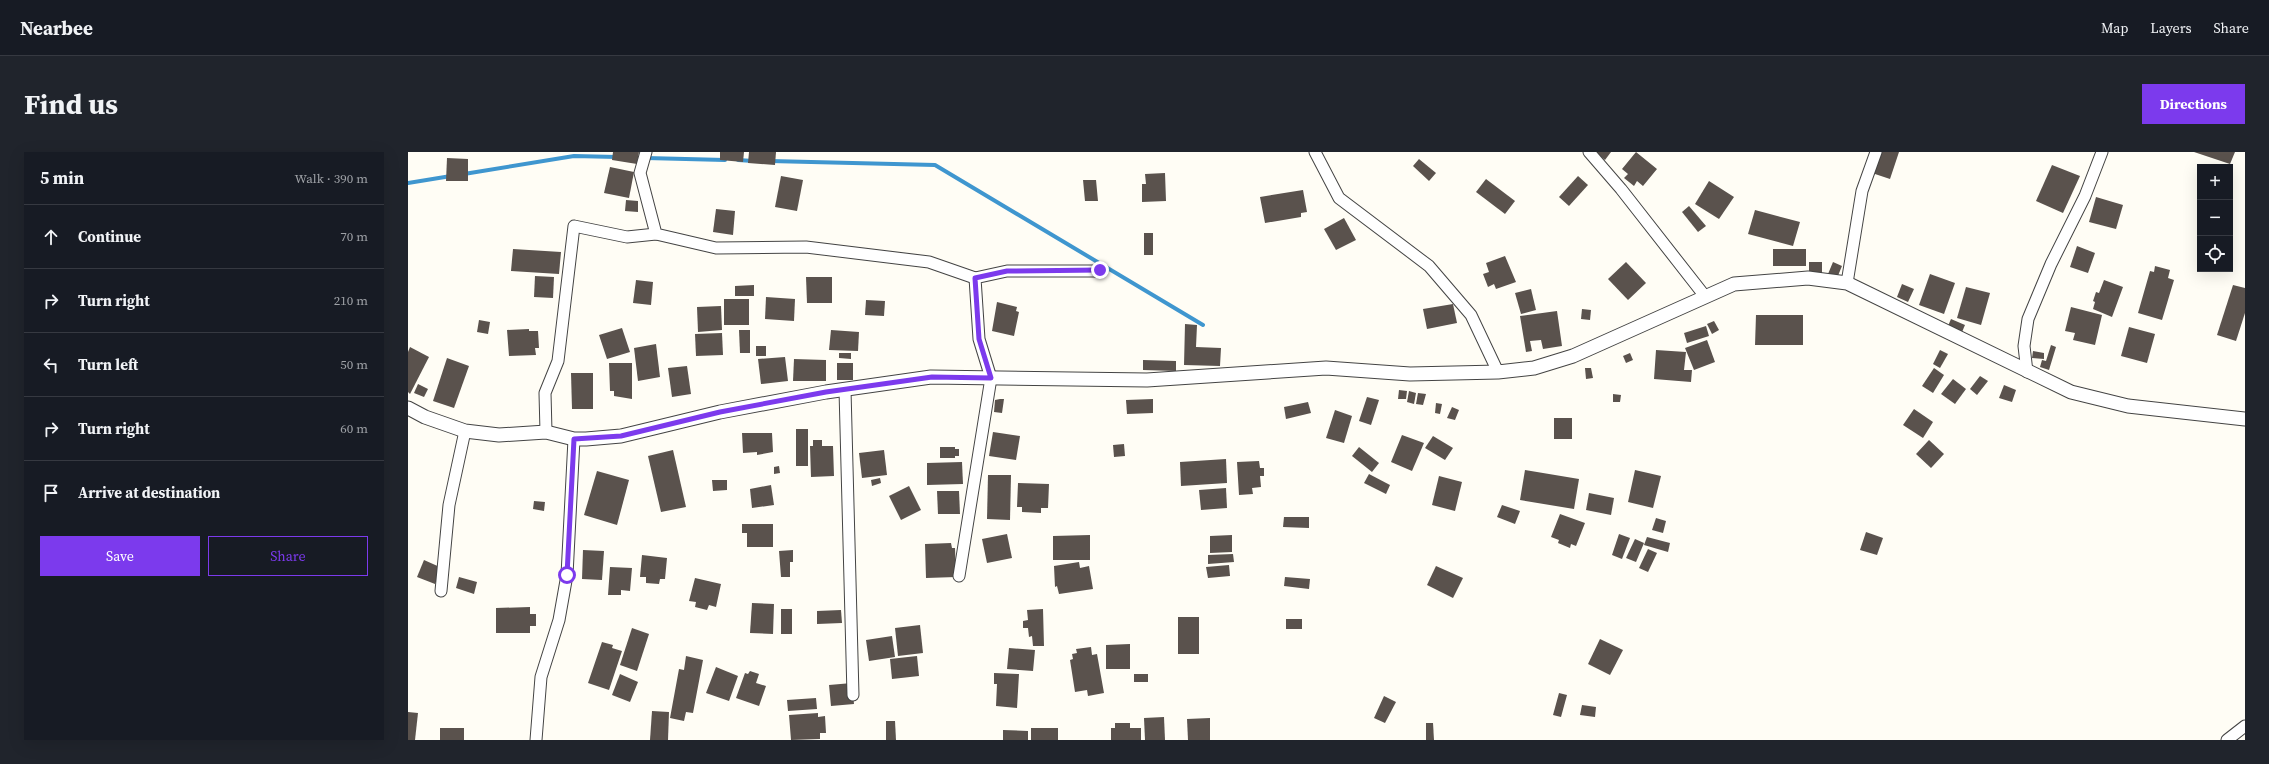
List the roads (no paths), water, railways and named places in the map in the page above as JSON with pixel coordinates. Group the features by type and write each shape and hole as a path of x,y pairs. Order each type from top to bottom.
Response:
{"street":[{"path":"646,152 640,173 656,234"},
{"path":"1315,152 1339,198 1429,266 1471,314 1498,372"},
{"path":"1589,152 1621,188 1704,295"},
{"path":"1847,283 1862,191 1876,152"},
{"path":"2027,372 2024,346 2028,319 2051,264 2085,196 2102,152"},
{"path":"546,432 545,393 558,360 574,226 627,237 656,234 716,248 806,247 928,262 975,278 1007,271 1100,270"},
{"path":"959,576 991,378 979,339 975,278"},
{"path":"408,408 425,417 465,431 499,435 546,432 574,439 621,436 720,412 845,390 932,377 1147,380 1326,368 1410,374 1498,372 1534,368 1573,356 1704,295 1734,284 1768,279 1808,278 1847,283 1967,340 2027,372 2071,392 2128,406 2245,419"},
{"path":"845,390 854,695"},
{"path":"441,591 449,505 465,431"},
{"path":"536,740 537,707 541,677 559,620 567,575 574,439"},
{"path":"2227,740 2245,726"}],"waterway":[{"path":"464,174 574,156 617,157"},
{"path":"646,158 725,160"},
{"path":"738,160 753,161"},
{"path":"770,161 935,165 1203,325"},
{"path":"408,183 451,176"}]}
